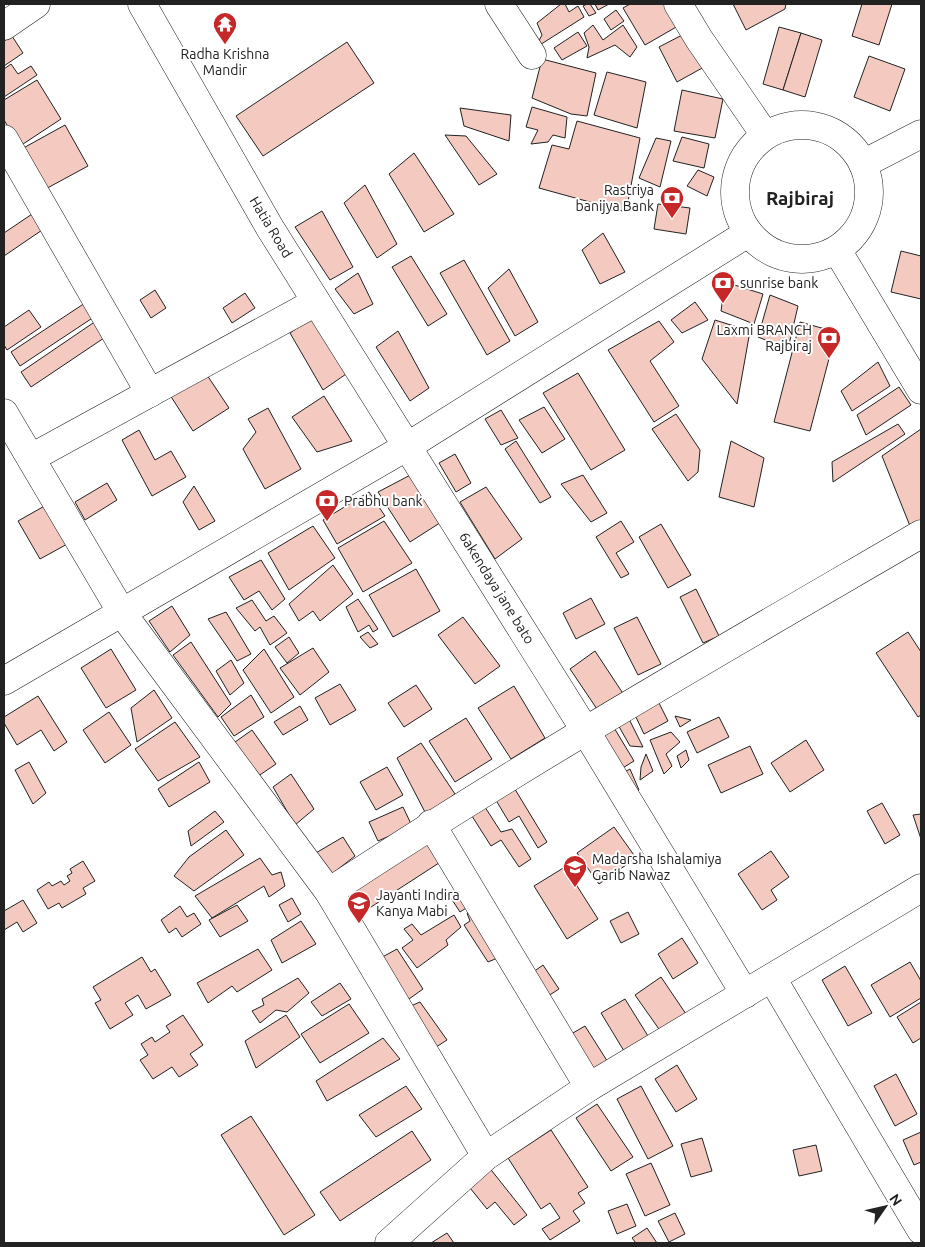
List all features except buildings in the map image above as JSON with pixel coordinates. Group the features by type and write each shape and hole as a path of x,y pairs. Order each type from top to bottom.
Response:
{"street":[{"path":"4,26 36,4"},
{"name":"Hatia Road","path":"142,4 270,228 408,446"},
{"path":"499,4 532,55"},
{"path":"678,4 699,39 765,135"},
{"path":"802,124 821,127 838,135 853,148 864,164 869,196 866,212 860,227 850,240 837,250 822,257 806,260 790,259 774,254 760,245 748,233 739,217 734,199 735,180 741,162 751,147 765,135 783,127 802,124"},
{"path":"864,164 921,134"},
{"path":"4,139 150,393"},
{"path":"4,681 408,446 748,233"},
{"path":"837,250 921,390"},
{"path":"31,458 316,302"},
{"path":"4,413 122,613 329,892 486,1156"},
{"name":"6akendaya jane bato","path":"408,446 585,730 745,994"},
{"path":"329,892 431,824 585,730 921,534"},
{"path":"431,824 589,1087"},
{"path":"389,1243 486,1156 589,1087 921,888"},
{"path":"772,978 921,1230"}],"place":[{"name":"Radha Krishna Mandir","path":"225,45"},
{"name":"Rastriya banijya Bank","path":"672,219"},
{"name":"sunrise bank","path":"723,304"},
{"name":"Laxmi BRANCH Rajbiraj","path":"829,359"},
{"name":"Prabhu bank","path":"327,522"},
{"name":"Madarsha Ishalamiya Garib Nawaz","path":"575,888"},
{"name":"Jayanti Indira Kanya Mabi","path":"359,924"}],"district":[{"name":"Rajbiraj","path":"800,198"}]}
